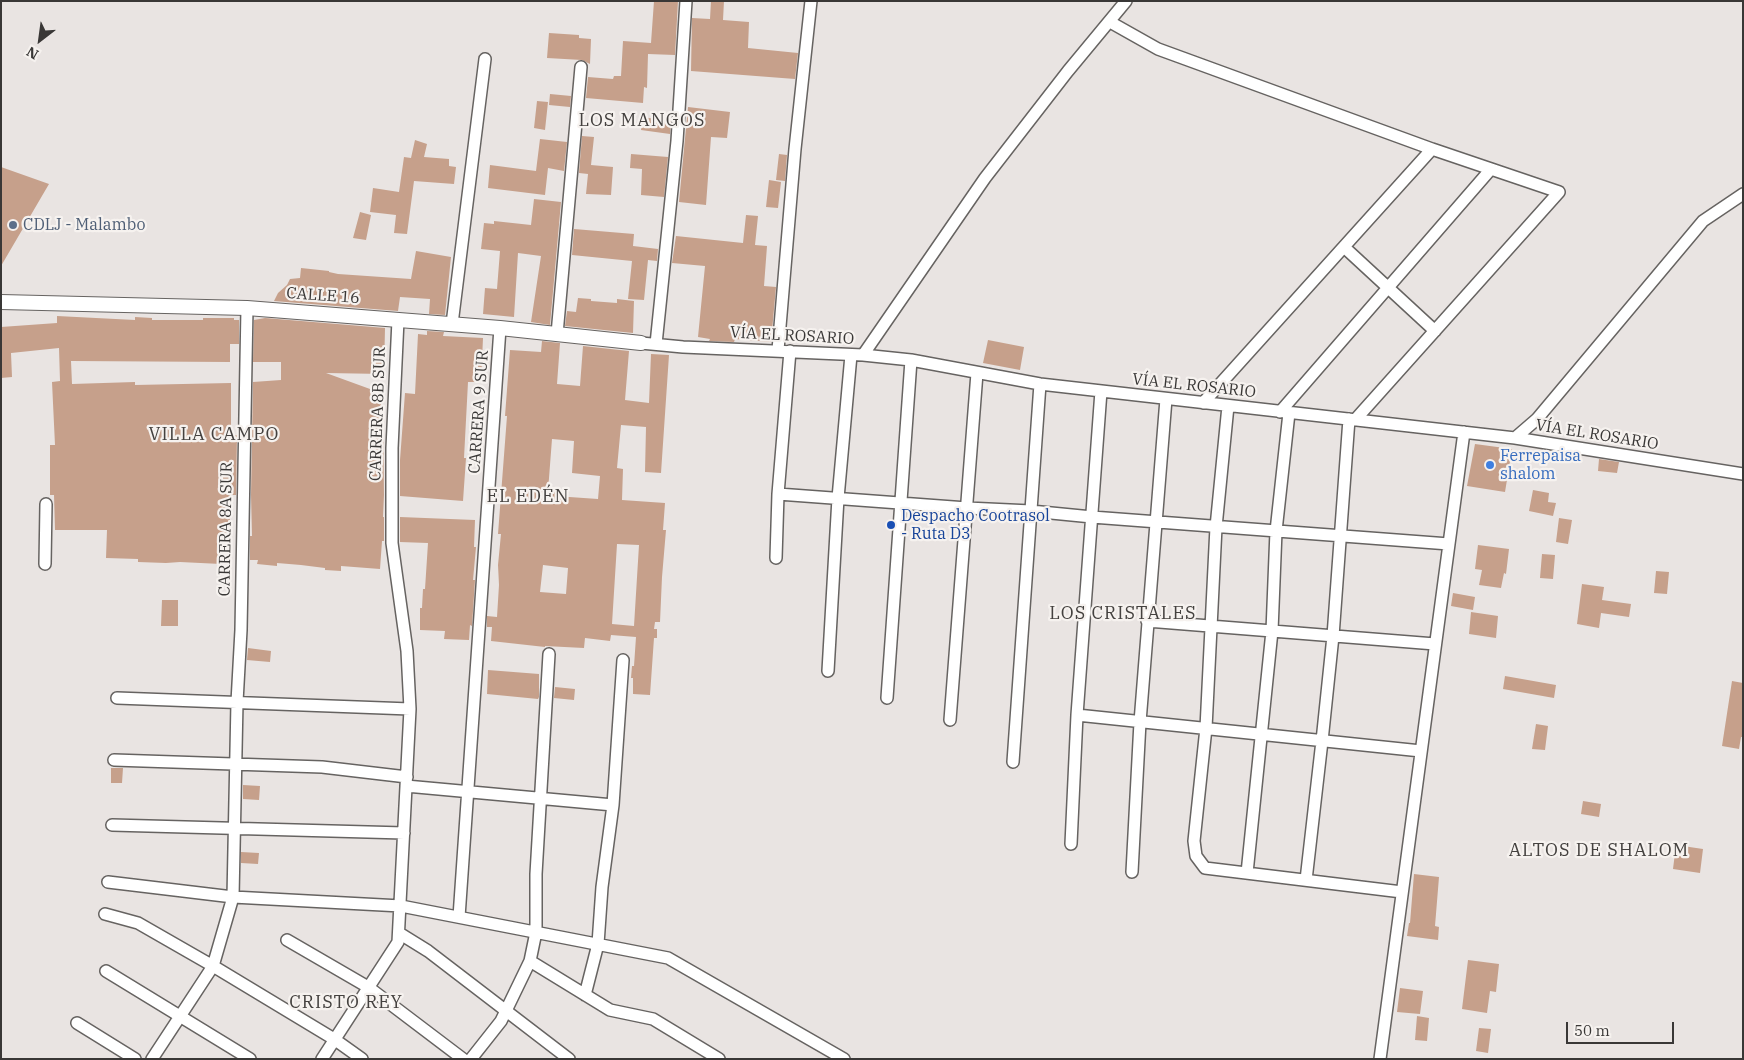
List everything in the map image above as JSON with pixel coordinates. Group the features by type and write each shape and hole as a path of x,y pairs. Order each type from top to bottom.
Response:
{"street":[{"path":"656,344 677,140 686,1"},
{"path":"776,558 784,351 795,149 811,1"},
{"path":"828,671 838,498 857,356 985,178 1068,71 1126,1"},
{"path":"1110,22 1158,49 1432,149 1559,192 1435,331 1352,420 1339,536 1333,636 1306,880"},
{"path":"452,324 485,60"},
{"path":"557,334 581,67"},
{"path":"1203,403 1432,149"},
{"path":"1247,873 1272,631 1276,531 1285,412 1388,287 1491,169"},
{"path":"1515,438 1536,419 1703,221 1743,194"},
{"path":"1344,247 1435,331"},
{"name":"CALLE 16","path":"1,302 247,308 500,328 641,343"},
{"name":"CARRERA 8A SUR","path":"152,1059 213,966 233,897 237,702 241,630 247,308"},
{"name":"CARRERA 8B SUR","path":"322,1059 398,942 399,933 410,709 407,651 392,543 394,387 398,320"},
{"name":"CARRERA 9 SUR","path":"459,917 500,328"},
{"name":"VÍA EL ROSARIO","path":"641,343 911,360 1040,384 1515,438 1743,474"},
{"path":"886,698 911,360"},
{"path":"950,720 977,373"},
{"path":"1013,762 1040,384"},
{"path":"1071,844 1077,715 1101,391"},
{"path":"1132,872 1140,722 1166,399"},
{"path":"1228,406 1216,527 1206,728 1194,841 1196,856 1205,868 1402,892"},
{"path":"1380,1059 1464,432"},
{"path":"778,494 1030,511 1449,544"},
{"path":"45,564 46,504"},
{"path":"1148,621 1435,644"},
{"path":"472,1059 506,1011 530,960 536,932 535,888 550,654"},
{"path":"585,995 598,944 602,887 613,804 623,660"},
{"path":"117,698 410,709"},
{"path":"1077,715 1421,751"},
{"path":"114,760 322,767 468,792 613,804"},
{"path":"112,825 404,833"},
{"path":"108,882 233,897 401,906 668,958 844,1059"},
{"path":"105,914 138,923 334,1039 362,1059"},
{"path":"399,933 428,951 569,1059"},
{"path":"287,940 368,988 463,1059"},
{"path":"530,960 610,1010 653,1019 719,1059"},
{"path":"106,972 250,1059"},
{"path":"77,1023 135,1059"}],"building":[{"path":"654,1 678,1 675,55 648,54 647,88 644,87 643,103 586,98 588,77 613,79 614,76 621,76 623,41 651,43"},
{"path":"711,1 724,1 723,20 749,22 748,48 798,53 795,79 691,71 692,18 710,19"},
{"path":"549,33 579,35 579,38 591,39 590,64 582,60 547,58"},
{"path":"550,94 571,96 570,107 549,105"},
{"path":"537,101 548,102 545,130 534,128"},
{"path":"688,107 730,112 727,138 711,137 706,205 679,202"},
{"path":"642,117 671,121 670,134 641,130"},
{"path":"582,136 594,137 591,165 613,167 611,195 586,194 588,174 579,173"},
{"path":"540,139 567,142 564,171 548,168 545,195 488,188 490,165 536,171"},
{"path":"415,140 427,144 424,157 449,159 449,166 456,167 454,184 414,181 407,234 394,233 396,215 370,212 373,188 399,192 404,157 411,158"},
{"path":"631,154 668,157 664,197 641,195 642,169 630,168"},
{"path":"779,154 787,155 785,181 776,180"},
{"name":"CDLJ - Malambo","path":"1,167 49,184 1,266"},
{"path":"769,180 781,182 778,208 766,207"},
{"path":"534,199 561,202 550,325 531,322 541,256 518,253 514,317 483,314 485,288 497,289 500,251 481,249 484,223 494,224 494,221 531,225"},
{"path":"360,212 371,215 366,240 353,238"},
{"path":"746,215 758,216 755,245 767,246 764,286 776,287 771,342 735,339 734,342 709,341 710,339 698,337 705,266 672,263 676,236 743,243"},
{"path":"574,229 634,234 633,246 658,249 657,261 648,260 644,300 628,299 632,261 572,255"},
{"path":"416,251 451,257 445,315 429,314 430,299 400,297 398,311 274,301 290,279 300,278 301,268 329,271 338,274 411,279"},
{"path":"578,298 617,303 617,299 634,301 633,333 565,326 567,311 576,312"},
{"path":"57,316 135,320 135,317 152,318 152,320 234,318 234,320 239,320 239,344 230,344 230,362 71,361 72,384 135,382 135,385 231,383 231,435 237,435 236,495 230,495 230,533 222,533 221,564 138,562 138,559 106,558 107,530 55,530 54,495 50,495 50,445 55,445 52,382 60,381 59,348 11,353 12,377 1,378 1,327 57,323"},
{"path":"265,318 385,328 384,374 326,373 381,393 381,415 383,416 384,541 382,541 380,569 341,566 341,571 325,570 325,568 301,565 277,563 277,566 257,564 258,560 250,560 250,536 252,536 253,382 281,380 281,362 253,362 254,320"},
{"path":"427,331 444,332 443,336 483,338 481,382 468,382 463,501 400,496 400,460 405,393 415,394 418,334 427,335"},
{"path":"988,340 1024,347 1020,370 983,363"},
{"path":"542,341 560,343 557,384 580,386 583,346 629,351 625,400 649,403 651,354 669,355 661,473 645,472 646,427 621,425 617,468 623,469 622,500 665,503 663,530 666,530 660,622 655,622 654,629 657,629 657,638 654,638 650,695 633,694 633,678 631,678 632,666 634,666 636,637 611,635 610,641 585,638 584,648 545,647 491,641 492,627 487,627 487,616 497,617 498,565 501,534 498,534 510,350 541,352","holes":["552,439 574,441 572,473 600,476 598,499 555,496 556,492 548,491","617,544 639,545 634,626 612,624","543,565 568,568 566,594 540,592"]},
{"name":"Ferrepaisa shalom","path":"1475,444 1512,449 1505,492 1467,486"},
{"path":"1599,459 1619,462 1617,473 1598,471"},
{"path":"1533,490 1549,493 1548,502 1556,503 1553,516 1529,511"},
{"path":"400,517 475,520 474,547 476,547 473,580 475,580 472,626 470,625 469,640 444,639 445,631 420,630 420,608 422,608 423,589 425,589 428,543 400,542"},
{"path":"1559,518 1572,520 1568,544 1556,542"},
{"path":"1478,545 1509,549 1506,574 1504,573 1501,588 1479,585 1482,570 1475,569"},
{"path":"1542,554 1555,555 1553,579 1540,578"},
{"path":"1656,571 1669,572 1667,594 1654,593"},
{"path":"1582,584 1604,587 1602,600 1631,604 1629,617 1601,613 1599,628 1577,624"},
{"path":"1453,593 1475,597 1473,610 1451,606"},
{"path":"162,600 178,600 178,626 161,626"},
{"path":"1471,612 1498,616 1496,638 1469,634"},
{"path":"248,648 271,651 270,662 247,660"},
{"path":"488,670 539,674 538,699 487,694"},
{"path":"1505,676 1556,685 1554,698 1503,689"},
{"path":"1732,681 1743,683 1743,737 1741,737 1739,749 1722,746"},
{"path":"555,687 575,689 574,700 554,698"},
{"path":"1536,724 1548,726 1545,750 1532,749"},
{"path":"111,768 123,768 122,783 111,783"},
{"path":"243,785 260,786 259,800 243,799"},
{"path":"1583,801 1601,804 1599,817 1581,814"},
{"path":"1676,845 1703,849 1700,873 1673,869"},
{"path":"241,852 259,853 258,864 241,863"},
{"path":"1414,874 1439,877 1435,926 1439,927 1438,940 1407,936 1410,923"},
{"path":"1468,960 1499,964 1496,992 1490,991 1487,1013 1462,1009"},
{"path":"1400,988 1423,991 1420,1014 1397,1012"},
{"path":"1417,1016 1429,1018 1427,1041 1415,1040"},
{"path":"1479,1028 1491,1029 1488,1053 1476,1051"}],"place":[{"name":"CDLJ - Malambo","path":"13,225"},
{"name":"Ferrepaisa shalom","path":"1490,465"},
{"name":"Despacho Cootrasol - Ruta D3","path":"891,525"}],"district":[{"name":"LOS MANGOS","path":"642,121"},
{"name":"VILLA CAMPO","path":"214,435"},
{"name":"EL EDÉN","path":"528,497"},
{"name":"LOS CRISTALES","path":"1123,614"},
{"name":"ALTOS DE SHALOM","path":"1599,851"},
{"name":"CRISTO REY","path":"346,1003"}]}
